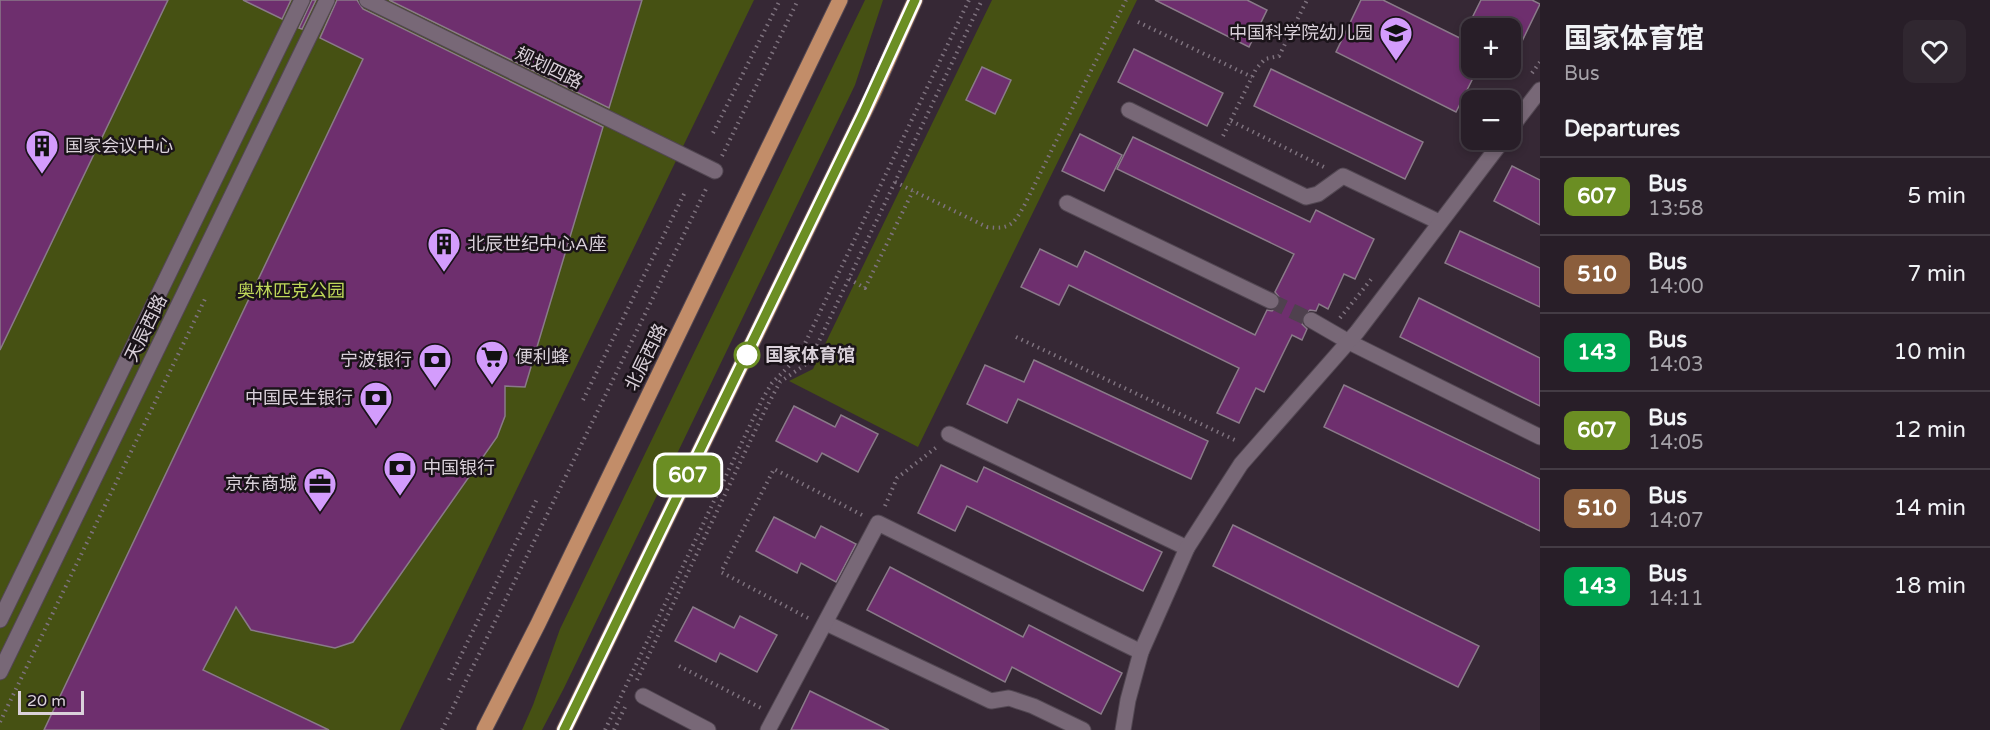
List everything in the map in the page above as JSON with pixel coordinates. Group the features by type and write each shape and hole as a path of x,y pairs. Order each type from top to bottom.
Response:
{"main road":[{"name":"北辰西路","path":"484,730 548,603 840,0"},
{"path":"564,730 868,105 915,0"}],"street":[{"name":"天辰西路","path":"0,620 302,0"},
{"name":"天辰西路","path":"0,672 327,0"},
{"name":"规划四路","path":"367,0 715,171"},
{"path":"1521,115 1540,90"},
{"path":"1129,110 1306,197 1318,194 1343,176 1439,222"},
{"path":"1123,730 1128,700 1141,652 1187,548 1240,464 1349,342 1495,150"},
{"path":"1067,203 1271,301"},
{"path":"1311,320 1349,342 1540,437"},
{"path":"949,434 1187,548"},
{"path":"768,730 826,625 878,523 1141,652"},
{"path":"826,625 991,701 1009,698 1033,706 1083,730"},
{"path":"636,692 708,730"}],"path":[{"path":"713,133 780,0"},
{"path":"442,730 798,0"},
{"path":"605,730 772,383 799,356 969,0"},
{"path":"614,730 636,692 765,410 780,382 809,362 982,0"},
{"path":"895,182 987,227 1009,226 1017,220 1126,0"},
{"path":"1214,153 1256,69 1265,59 1279,56 1307,0"},
{"path":"1138,22 1252,77"},
{"path":"1231,121 1343,176"},
{"path":"849,279 865,288 913,191"},
{"path":"583,399 685,192"},
{"path":"0,722 208,291"},
{"path":"1016,337 1240,443"},
{"path":"826,625 721,572 774,469 878,523 897,478 939,445 949,434"},
{"path":"449,680 538,497"},
{"path":"679,666 775,716"}],"green space":[{"name":"奥林匹克公园","path":"0,0 754,0 400,730 0,730"},
{"path":"865,0 883,0 855,85 564,688 542,730 522,730 560,629"},
{"path":"992,0 1137,0 918,447 789,381 813,369"}],"building":[{"name":"国家会议中心","path":"0,0 168,0 0,350"},
{"path":"243,0 291,0 282,19"},
{"path":"312,0 316,0 302,29 299,28"},
{"path":"337,0 357,0 363,9 603,127 525,387 505,386 505,416 497,437 353,642 335,648 251,630 236,607 203,670 329,730 44,730 363,59 320,38"},
{"path":"389,0 642,0 609,108"},
{"path":"1155,0 1247,0 1267,10 1249,47"},
{"path":"1361,0 1383,0 1461,39 1461,78 1473,78 1467,90 1461,90 1461,102 1456,112 1336,52"},
{"path":"1481,0 1532,0 1540,4 1521,43 1521,18 1472,18"},
{"path":"1134,49 1223,93 1207,126 1118,82"},
{"path":"982,67 1011,80 995,114 966,100"},
{"path":"1271,69 1423,142 1405,179 1254,106"},
{"path":"1080,134 1122,155 1104,191 1062,171"},
{"path":"1133,137 1310,222 1316,210 1374,239 1355,279 1344,274 1328,309 1319,304 1316,311 1310,310 1303,315 1302,324 1307,329 1302,340 1292,335 1264,392 1256,388 1239,423 1217,413 1239,368 1069,285 1059,305 1021,287 1040,249 1077,267 1085,251 1255,335 1267,310 1272,311 1279,306 1281,300 1275,292 1294,254 1117,169"},
{"path":"1512,166 1540,180 1540,225 1494,201"},
{"path":"1460,231 1540,268 1540,307 1445,263"},
{"path":"1419,298 1540,358 1540,406 1400,337"},
{"path":"1034,360 1208,441 1191,479 1018,399 1007,423 967,404 985,365 1024,382"},
{"path":"1344,385 1540,479 1540,531 1324,427"},
{"path":"794,406 835,427 841,415 878,434 858,472 822,453 817,462 776,441"},
{"path":"941,465 977,482 984,467 1162,552 1143,591 967,506 955,531 918,513"},
{"path":"774,517 815,538 821,526 856,544 836,582 801,563 797,573 756,551"},
{"path":"1233,525 1479,646 1458,687 1213,566"},
{"path":"890,567 1023,637 1029,625 1122,673 1101,714 1012,667 1005,682 867,610"},
{"path":"693,607 734,628 740,616 777,635 757,672 720,653 716,662 675,641"},
{"path":"810,691 889,730 791,730"}],"tunnel":[{"path":"1271,301 1311,320"}],"bus line":[{"name":"607","path":"564,730 873,94 915,0"}],"place":[{"name":"中国科学院幼儿园","path":"1396,62"},
{"name":"国家会议中心","path":"42,175"},
{"name":"北辰世纪中心A座","path":"444,273"},
{"name":"国家体育馆","path":"747,355"},
{"name":"便利蜂","path":"492,386"},
{"name":"宁波银行","path":"435,389"},
{"name":"中国民生银行","path":"376,427"},
{"name":"中国银行","path":"400,497"},
{"name":"京东商城","path":"320,513"}]}
